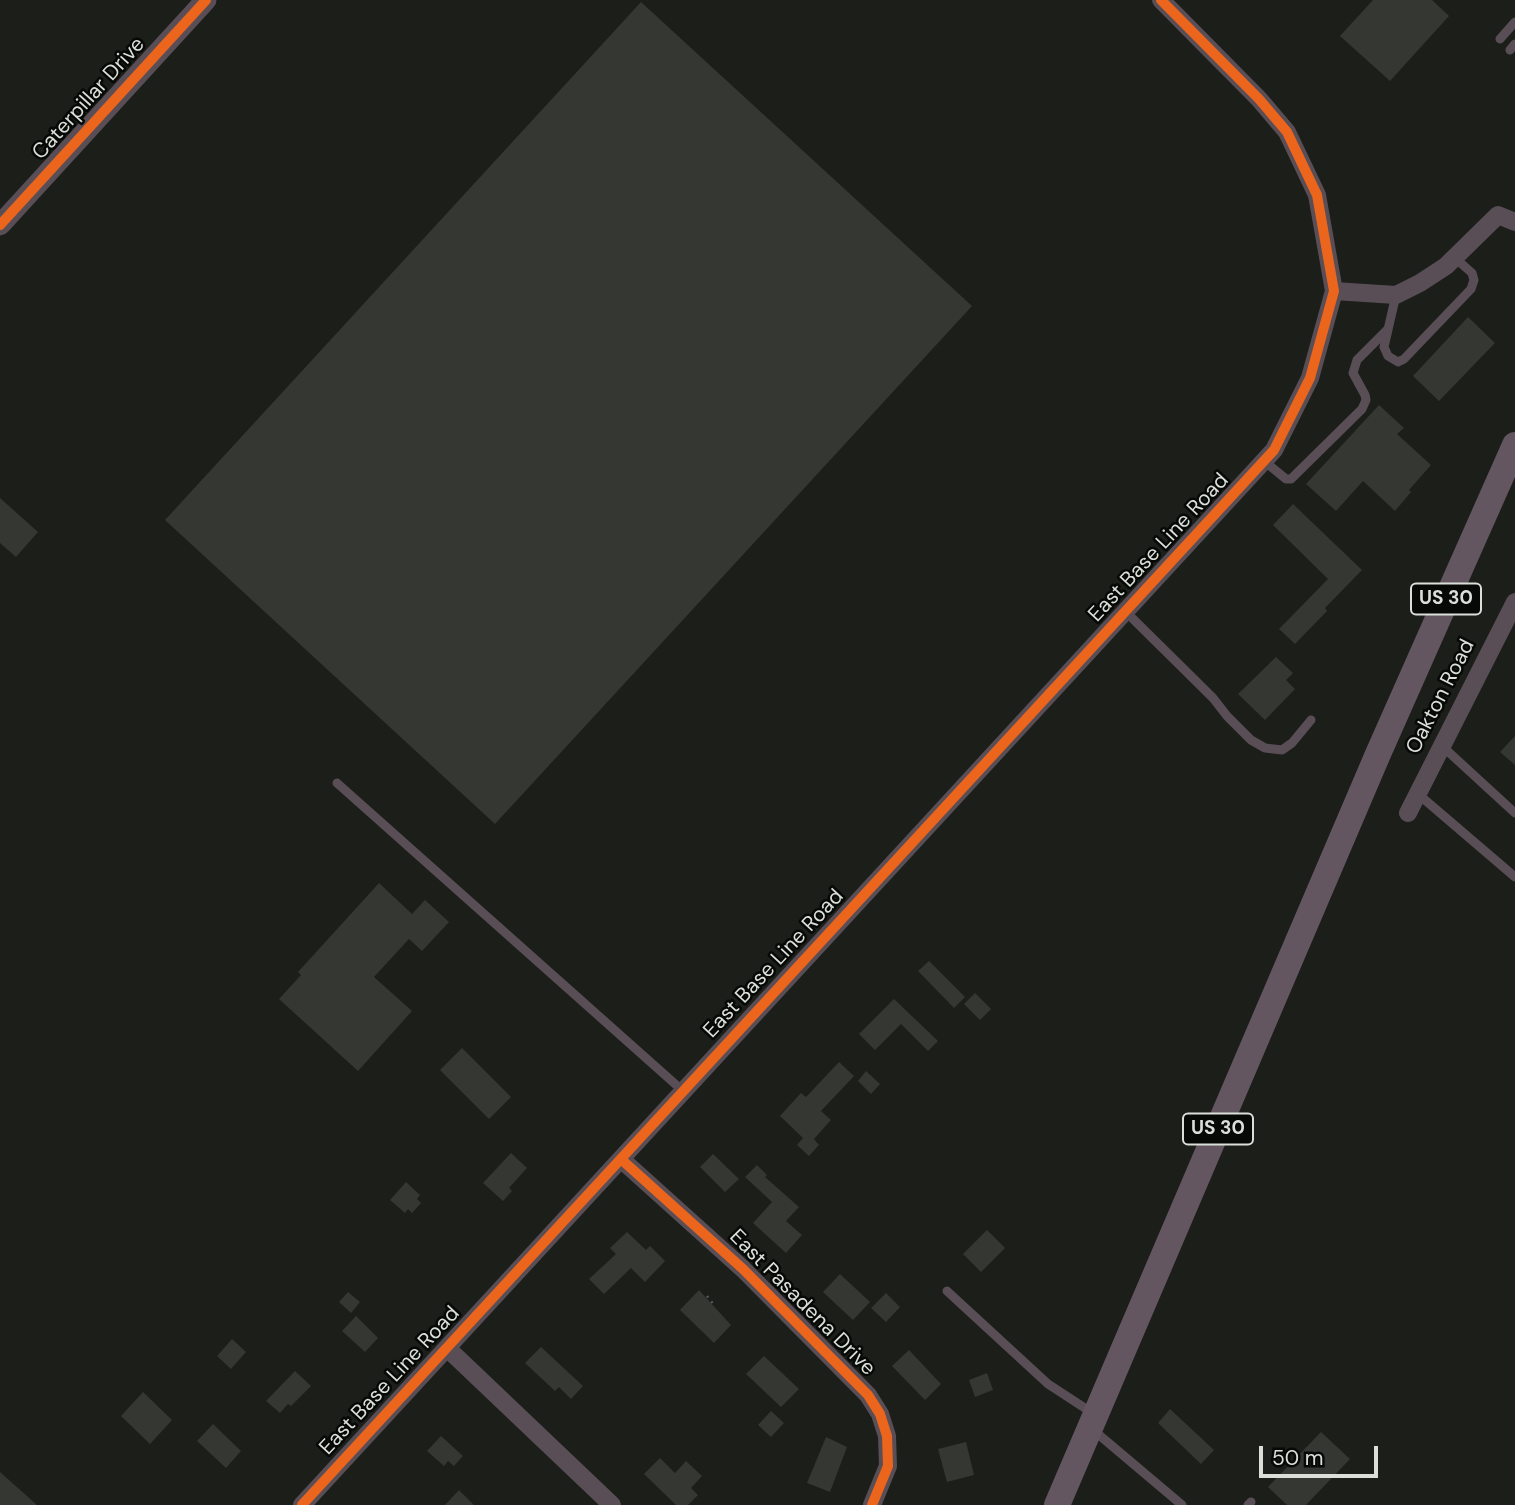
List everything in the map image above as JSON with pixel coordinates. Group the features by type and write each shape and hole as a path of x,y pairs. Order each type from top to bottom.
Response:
{"main road":[{"name":"US 30","path":"1057,1505 1378,754 1515,445"}],"street":[{"name":"Caterpillar Drive","path":"0,225 206,0"},
{"path":"1161,0 1259,99 1287,132 1317,195 1334,291 1396,295 1446,266 1497,215 1515,222"},
{"name":"East Base Line Road","path":"302,1505 1269,455 1310,378 1334,291"},
{"name":"Oakton Road","path":"1408,813 1515,602"},
{"name":"East Pasadena Drive","path":"622,1160 743,1269 867,1395 880,1414 887,1436 888,1466 872,1505"},
{"path":"447,1348 612,1505"}],"lane":[{"path":"1500,39 1515,22"},
{"path":"1396,295 1385,351 1394,361 1401,361 1471,289 1474,280 1472,273 1455,258"},
{"path":"1269,455 1286,479 1296,476 1362,409 1366,400 1365,394 1353,373 1357,360 1387,330"},
{"path":"1126,612 1213,698 1251,740 1265,748 1282,750 1292,743 1311,720"},
{"path":"1442,746 1515,813"},
{"path":"337,783 683,1091"},
{"path":"1418,794 1515,877"},
{"path":"947,1291 1048,1384 1093,1421 1182,1505"}],"path":[{"path":"707,1296 714,1305"}],"building":[{"path":"1373,0 1432,0 1449,16 1390,81 1340,36"},
{"path":"641,2 972,306 495,824 165,520"},
{"path":"1468,317 1495,343 1439,401 1413,376"},
{"path":"1379,405 1404,428 1397,434 1431,465 1395,511 1363,481 1336,511 1306,484"},
{"path":"0,498 38,532 16,557 0,543"},
{"path":"1293,504 1362,570 1295,644 1279,629 1328,579 1273,525"},
{"path":"1276,657 1293,673 1286,680 1295,689 1265,720 1238,694"},
{"path":"1515,736 1515,765 1500,752"},
{"path":"379,883 412,914 425,900 449,922 422,951 409,939 374,977 412,1011 358,1071 279,999 301,975 298,972"},
{"path":"929,961 965,997 954,1008 918,971"},
{"path":"975,993 991,1009 980,1020 964,1004"},
{"path":"894,999 938,1041 928,1051 901,1024 875,1050 859,1034"},
{"path":"462,1048 511,1097 489,1119 440,1070"},
{"path":"839,1062 854,1076 821,1111 831,1120 814,1139 819,1145 809,1156 797,1145 803,1138 780,1116 801,1093 806,1097"},
{"path":"866,1071 880,1084 871,1094 858,1081"},
{"path":"511,1153 527,1168 509,1188 512,1191 503,1201 483,1183"},
{"path":"713,1154 739,1179 725,1192 700,1167"},
{"path":"757,1165 767,1175 765,1177 799,1207 786,1221 802,1235 786,1253 753,1223 772,1202 745,1177"},
{"path":"406,1182 420,1195 417,1199 421,1203 412,1213 408,1209 405,1213 390,1200"},
{"path":"987,1230 1005,1248 981,1272 963,1254"},
{"path":"627,1232 646,1250 650,1246 665,1261 645,1282 631,1268 604,1294 589,1279 616,1254 610,1248"},
{"path":"840,1274 870,1302 853,1320 823,1292"},
{"path":"699,1290 731,1325 714,1343 680,1310"},
{"path":"348,1292 360,1302 351,1313 339,1302"},
{"path":"886,1293 900,1307 886,1322 871,1308"},
{"path":"356,1316 378,1338 365,1352 342,1331"},
{"path":"232,1339 246,1352 231,1369 217,1356"},
{"path":"541,1347 583,1386 571,1399 559,1387 555,1391 525,1363"},
{"path":"909,1350 941,1384 925,1400 892,1366"},
{"path":"764,1356 799,1389 781,1407 746,1374"},
{"path":"295,1371 311,1386 280,1413 266,1401"},
{"path":"987,1373 993,1390 975,1397 969,1380"},
{"path":"143,1392 172,1420 150,1444 121,1416"},
{"path":"1170,1409 1214,1450 1201,1464 1158,1423"},
{"path":"771,1411 784,1423 771,1437 758,1425"},
{"path":"213,1424 241,1451 226,1468 197,1441"},
{"path":"1321,1432 1350,1459 1306,1505 1287,1505 1268,1487"},
{"path":"441,1436 463,1456 454,1466 448,1461 444,1466 427,1451"},
{"path":"826,1437 847,1447 830,1492 807,1483"},
{"path":"966,1442 974,1475 947,1482 938,1449"},
{"path":"660,1458 675,1473 686,1461 702,1476 691,1488 698,1495 688,1505 676,1505 644,1474"},
{"path":"0,1472 37,1505 0,1505"},
{"path":"459,1490 474,1505 445,1505"}],"cycle path":[{"path":"0,225 206,0"},
{"path":"302,1505 1274,450 1310,378 1334,291 1317,195 1287,132 1259,99 1161,0"},
{"path":"622,1160 743,1269 868,1395 880,1414 887,1436 888,1466 872,1505"}]}
